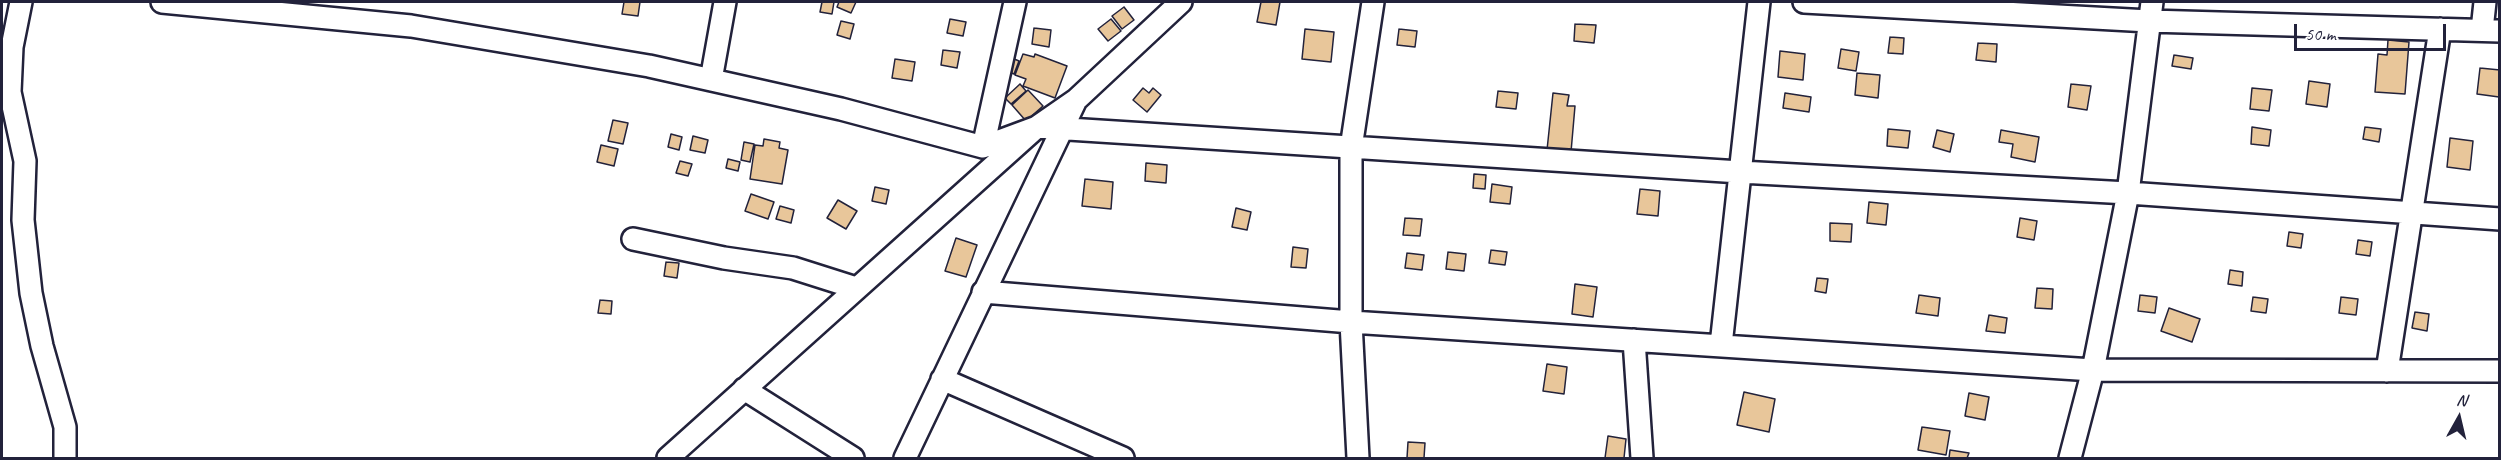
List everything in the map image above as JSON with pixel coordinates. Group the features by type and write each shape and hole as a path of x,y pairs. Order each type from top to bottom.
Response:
{"street":[{"path":"21,2 12,47 10,92 25,161 23,220 31,293 42,346 65,427 65,459"},
{"path":"162,2 368,11 411,26 638,64 711,80 841,109 983,147 1037,127 1061,128 1740,172 2128,193 2499,219"},
{"path":"711,80 725,2"},
{"path":"983,147 1016,2"},
{"path":"668,459 1037,127 1076,100 1181,2"},
{"path":"1358,459 1351,322 1351,148 1373,2"},
{"path":"1721,345 1759,2"},
{"path":"1804,2 2150,11 2440,29 2491,30 2485,2"},
{"path":"2070,459 2093,370 2128,193 2150,11"},
{"path":"2387,371 2440,29"},
{"path":"905,459 1076,100"},
{"path":"633,239 724,258 793,268 856,288"},
{"path":"984,292 1351,322 2093,370 2499,372"},
{"path":"1634,340 1642,459"},
{"path":"942,380 1123,459"},
{"path":"744,389 853,459"}],"building":[{"path":"624,2 640,2 638,16 622,14"},
{"path":"822,2 834,2 832,14 820,12"},
{"path":"839,2 856,2 851,13 837,7"},
{"path":"1261,2 1280,2 1276,25 1257,22"},
{"path":"1124,7 1134,20 1122,29 1112,16"},
{"path":"950,19 966,22 963,36 947,33"},
{"path":"1111,19 1121,31 1108,41 1098,29"},
{"path":"841,21 854,24 850,39 837,35"},
{"path":"1575,24 1596,25 1594,43 1574,41"},
{"path":"1034,28 1051,30 1049,47 1032,44"},
{"path":"1305,29 1334,32 1331,62 1302,59"},
{"path":"1399,29 1417,31 1415,47 1397,45"},
{"path":"1890,37 1904,38 1903,54 1888,53"},
{"path":"2388,40 2409,42 2405,94 2375,92 2378,54 2387,55"},
{"path":"1978,43 1997,44 1996,62 1976,60"},
{"path":"1841,49 1859,52 1856,71 1838,68"},
{"path":"943,50 960,52 957,68 941,65"},
{"path":"1780,51 1805,54 1803,80 1778,77"},
{"path":"1023,54 1034,57 1035,54 1067,66 1055,98 1023,86 1026,79 1015,75"},
{"path":"2174,55 2193,58 2191,69 2172,66"},
{"path":"1012,58 1019,61 1014,74 1007,71"},
{"path":"895,59 915,62 912,81 892,78"},
{"path":"2480,68 2500,70 2499,97 2477,94"},
{"path":"1857,73 1880,75 1878,98 1855,95"},
{"path":"2309,81 2330,84 2327,107 2306,104"},
{"path":"1020,84 1026,91 1011,104 1005,98"},
{"path":"2071,84 2091,86 2087,110 2068,107"},
{"path":"1143,88 1149,93 1153,88 1161,95 1147,112 1133,100"},
{"path":"2252,88 2272,90 2269,111 2250,109"},
{"path":"1028,90 1043,106 1026,121 1012,105"},
{"path":"1498,91 1518,93 1516,109 1496,107"},
{"path":"1553,93 1569,95 1567,106 1575,106 1571,152 1547,150"},
{"path":"1785,93 1811,97 1809,112 1783,108"},
{"path":"613,120 628,123 623,144 608,141"},
{"path":"2252,127 2271,130 2269,146 2251,144"},
{"path":"2365,127 2381,129 2379,142 2363,139"},
{"path":"1888,129 1910,131 1908,148 1887,146"},
{"path":"1937,130 1954,134 1950,152 1933,147"},
{"path":"2001,130 2039,137 2035,162 2011,157 2013,144 1999,142"},
{"path":"671,134 682,137 679,150 668,147"},
{"path":"693,136 708,140 705,153 690,150"},
{"path":"2450,138 2473,141 2470,170 2447,167"},
{"path":"764,139 780,142 779,148 788,150 782,184 750,179 755,145 763,146"},
{"path":"744,142 754,144 750,162 741,160"},
{"path":"601,145 618,149 614,166 597,162"},
{"path":"728,159 740,162 738,171 726,168"},
{"path":"680,161 692,164 688,176 676,173"},
{"path":"1146,163 1167,165 1166,183 1145,181"},
{"path":"1474,174 1486,175 1485,189 1473,188"},
{"path":"1085,179 1113,182 1111,209 1082,206"},
{"path":"1492,184 1512,187 1510,204 1490,202"},
{"path":"875,187 889,190 886,204 872,201"},
{"path":"1640,189 1660,191 1658,216 1637,214"},
{"path":"751,194 774,202 768,219 745,211"},
{"path":"838,200 857,211 846,229 827,218"},
{"path":"1869,202 1888,204 1886,225 1867,223"},
{"path":"780,206 794,210 791,223 776,219"},
{"path":"1236,208 1251,212 1247,230 1232,227"},
{"path":"1405,218 1422,219 1420,236 1403,235"},
{"path":"2020,218 2037,221 2034,240 2017,237"},
{"path":"1830,223 1852,224 1851,242 1830,241"},
{"path":"2289,232 2303,234 2301,248 2287,246"},
{"path":"956,238 977,245 966,277 945,271"},
{"path":"2358,240 2372,242 2370,256 2356,254"},
{"path":"1293,247 1308,249 1306,268 1291,267"},
{"path":"1491,250 1507,252 1505,265 1489,263"},
{"path":"1448,252 1466,254 1464,271 1446,269"},
{"path":"1407,253 1424,255 1422,270 1405,268"},
{"path":"666,262 679,263 677,278 664,276"},
{"path":"2230,270 2243,272 2242,286 2228,284"},
{"path":"1817,278 1828,279 1826,293 1815,291"},
{"path":"1575,284 1597,287 1593,317 1572,314"},
{"path":"2037,288 2053,289 2052,309 2035,308"},
{"path":"1919,295 1940,298 1938,316 1916,313"},
{"path":"2140,295 2157,297 2155,313 2138,311"},
{"path":"2253,297 2268,299 2266,313 2251,311"},
{"path":"2341,297 2358,299 2356,315 2339,313"},
{"path":"600,300 612,301 611,314 598,313"},
{"path":"2169,308 2200,319 2192,342 2161,331"},
{"path":"2415,312 2429,314 2427,331 2412,328"},
{"path":"1989,315 2007,318 2005,333 1986,331"},
{"path":"1547,364 1567,367 1564,394 1543,391"},
{"path":"1744,392 1775,399 1769,432 1737,425"},
{"path":"1969,393 1989,397 1985,420 1965,416"},
{"path":"1922,427 1950,431 1946,455 1918,450"},
{"path":"1608,436 1626,439 1624,458 1605,458"},
{"path":"1408,442 1425,443 1424,458 1407,458"},
{"path":"1950,450 1969,453 1967,458 1949,458"}]}
